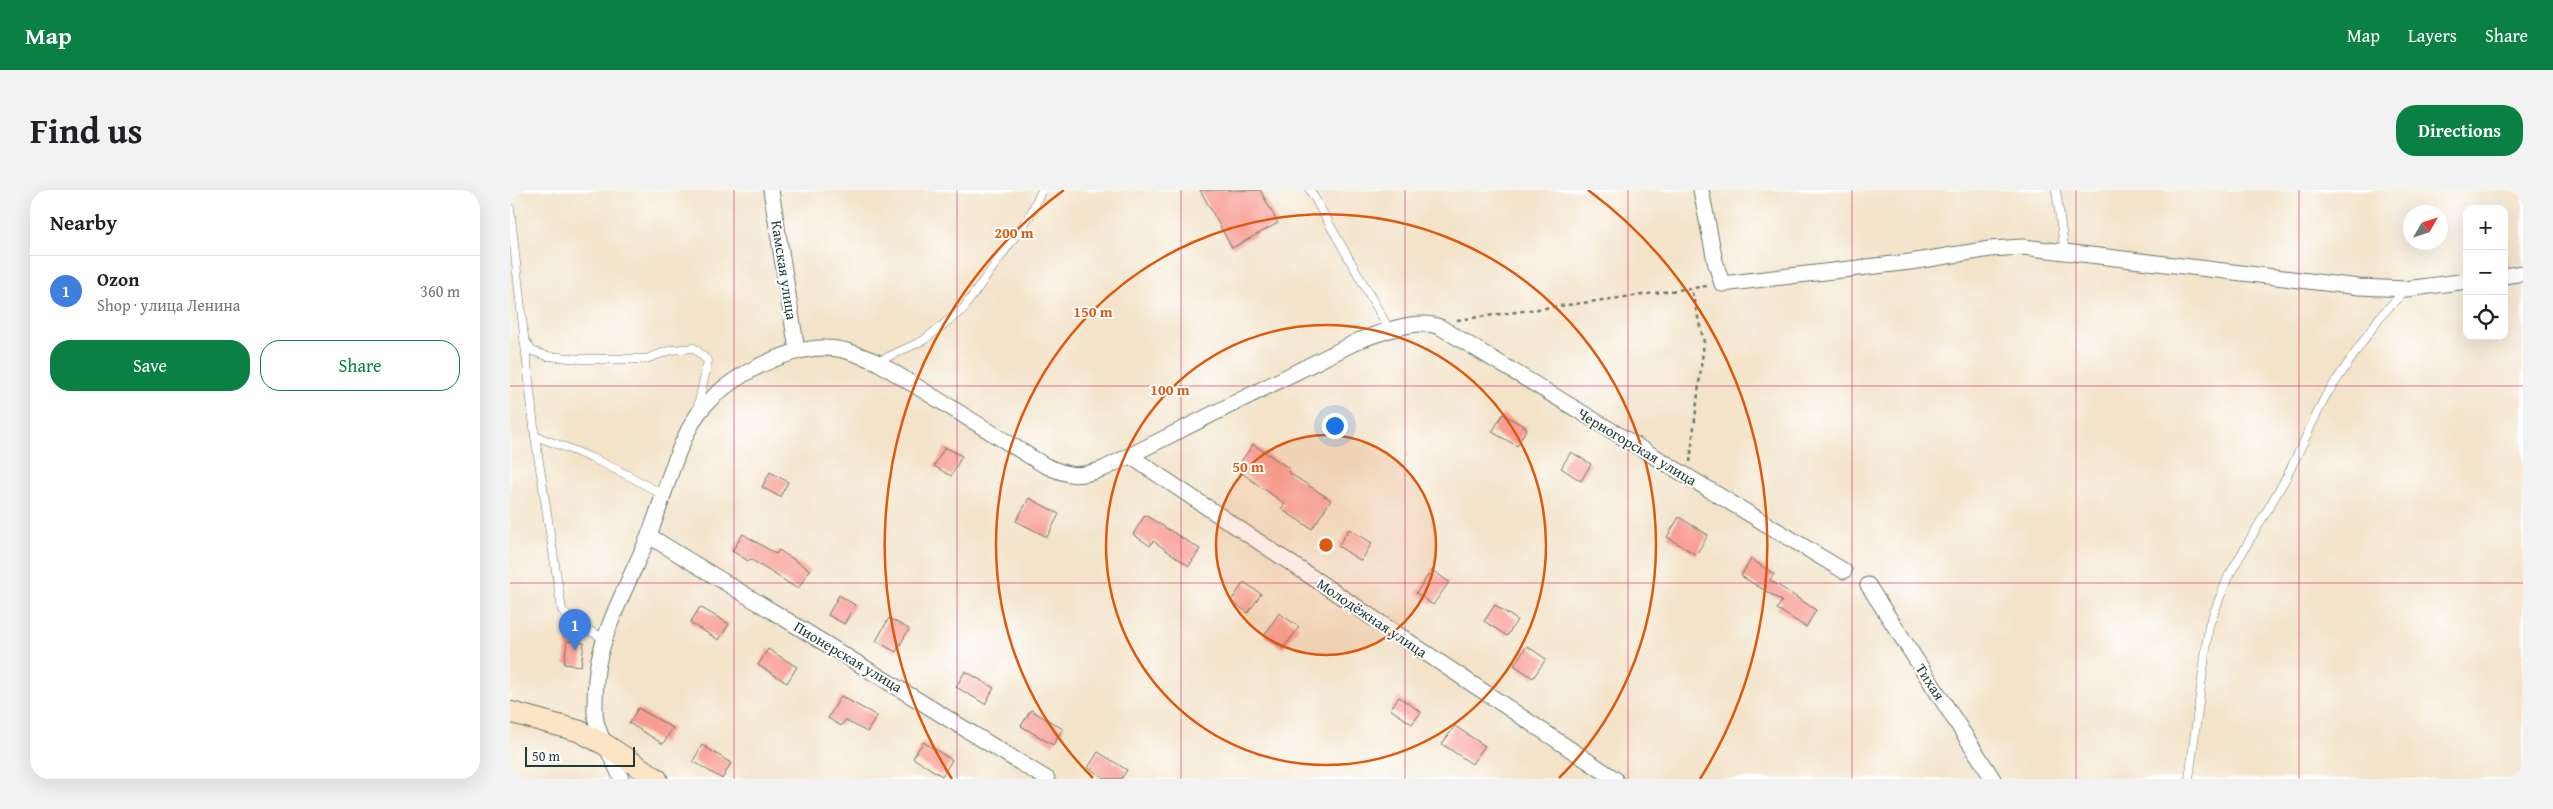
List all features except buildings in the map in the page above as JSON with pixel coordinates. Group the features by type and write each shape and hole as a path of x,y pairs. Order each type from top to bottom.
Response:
{"street":[{"name":"Камская улица","path":"771,190 797,350"},
{"path":"1701,190 1715,261 1722,284 1910,262 1990,249 2023,247 2359,287 2406,289 2463,282"},
{"path":"2508,275 2523,273"},
{"path":"621,779 604,744 595,715 596,670 605,639 649,536 662,494 686,434 696,417 724,388 742,375 797,350 827,348 848,351 877,362 1044,465 1066,475 1086,476 1130,456 1360,340 1390,330 1431,324"},
{"name":"Черногорская улица","path":"1431,324 1440,327 1844,572"},
{"name":"Молодёжная улица","path":"1130,456 1615,779"},
{"name":"Пионерская улица","path":"649,536 1047,779"},
{"name":"Тихая","path":"1868,585 1993,779"},
{"path":"510,712 579,731 604,744 657,779"}],"lane":[{"path":"877,362 924,340 963,309 1030,217 1042,190"},
{"path":"1310,190 1390,330"},
{"path":"2056,190 2065,253"},
{"path":"510,208 535,436 562,610 571,621 605,639"},
{"path":"2188,779 2209,625 2228,577 2286,478 2325,397 2380,318 2406,289"},
{"path":"523,339 532,351 548,356 581,359 646,359 671,350 694,348 708,361 696,417"},
{"path":"535,436 590,456 662,494"}],"path":[{"path":"1431,324 1722,284"},
{"path":"1688,478 1704,342 1691,289"}],"place":[{"name":"Ozon","path":"575,650"}]}
